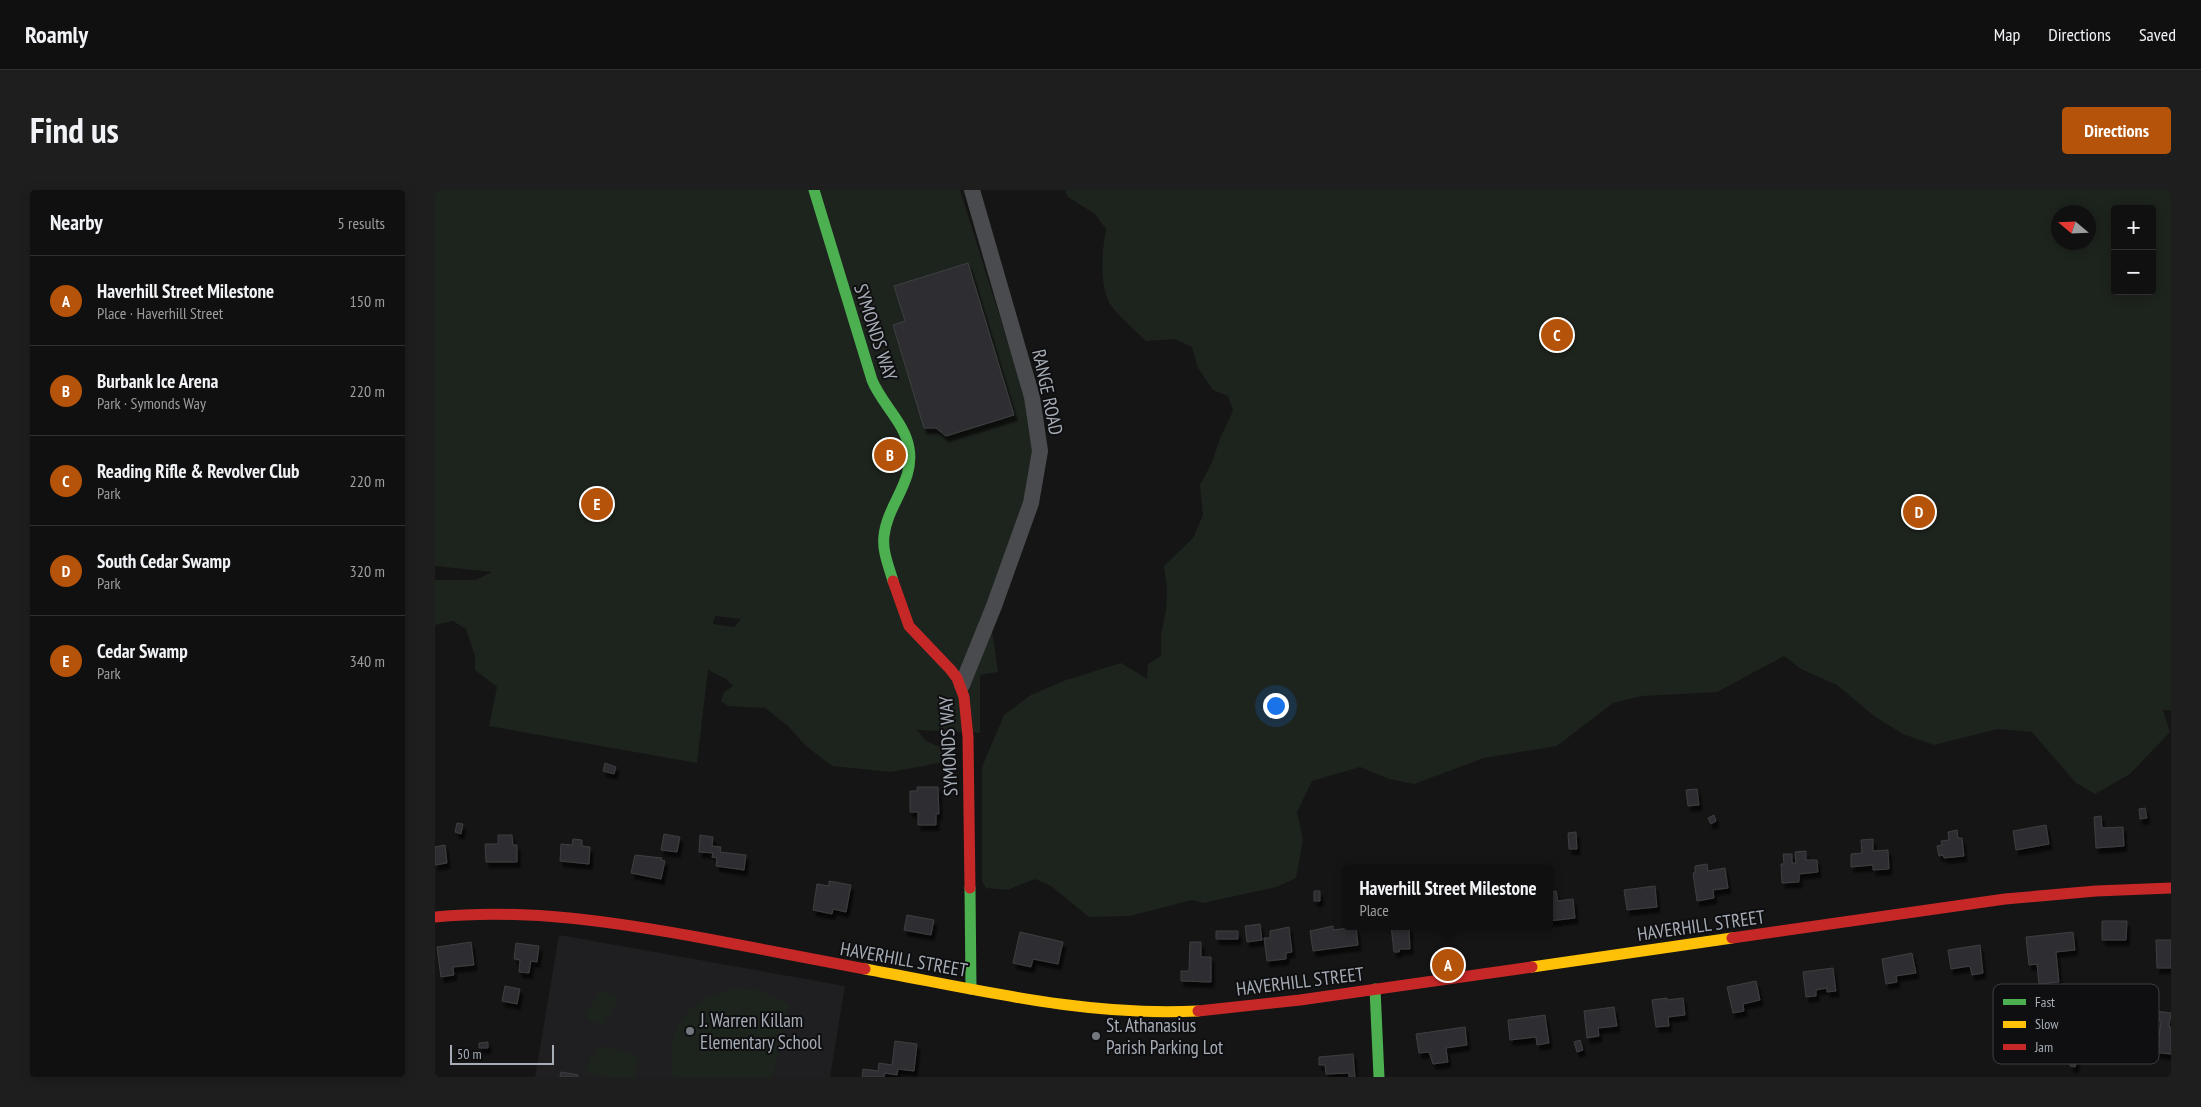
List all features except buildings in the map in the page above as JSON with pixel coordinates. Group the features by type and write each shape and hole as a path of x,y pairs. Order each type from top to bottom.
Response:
{"street":[{"name":"SYMONDS WAY","path":"814,190 875,389 900,426 909,446 910,466 907,479 889,521 884,538 885,550 904,616 911,629 952,668 962,685 967,709 971,989"},
{"name":"RANGE ROAD","path":"962,685 1029,512 1035,488 1040,451 1033,397 972,190"},
{"name":"HAVERHILL STREET","path":"435,917 507,911 573,916 1042,1002 1145,1012 1223,1009 1300,1000 2005,899 2082,892 2171,888"},
{"path":"1375,989 1379,1077"}],"shaded area":[{"path":"435,190 960,190 1033,423 1032,480 989,609 998,672 980,675 980,733 917,730 926,741 954,753 939,763 891,772 832,766 806,746 788,726 765,708 728,706 721,701 724,692 733,686 726,679 708,670 697,763 489,726 497,687 475,670 475,656 466,629 453,621 435,625 435,580 476,580 492,572 435,566","holes":["715,616 741,619 734,627 713,624"]},
{"path":"1065,190 2171,190 2171,710 2163,710 2170,732 2130,774 2095,794 2076,783 2032,732 1998,729 1934,745 1903,734 1874,716 1837,685 1801,669 1784,656 1717,692 1642,696 1613,703 1557,746 1484,758 1414,784 1389,779 1360,767 1312,781 1297,812 1303,839 1296,878 1277,887 1203,903 1192,900 1130,916 1089,917 1051,886 1035,879 1007,890 986,888 982,881 982,767 1004,715 1031,695 1066,680 1121,663 1147,679 1148,664 1161,656 1161,635 1166,610 1167,588 1164,566 1193,538 1203,515 1200,485 1212,462 1221,436 1233,411 1228,396 1213,390 1198,368 1192,347 1175,339 1146,341 1111,306 1106,293 1103,275 1106,229 1095,214 1068,197"},
{"name":"J. Warren Killam Elementary School","path":"559,935 845,986 830,1077 535,1077"},
{"path":"740,988 761,991 789,1004 773,1077 673,1077 672,1043 684,1016 707,997 723,991"},
{"path":"601,990 617,997 618,1000 604,1024 601,1025 588,1019 585,1015"},
{"path":"600,1046 633,1053 638,1058 635,1077 606,1077 586,1072 591,1058 595,1058 596,1049"}],"traffic: fast":[{"path":"814,190 872,380 903,430 909,448 910,460 905,482 890,514 884,536 885,553 893,581"},
{"path":"970,888 971,989"},
{"path":"1375,989 1379,1077"}],"traffic: slow":[{"path":"1532,967 1732,938"},
{"path":"865,969 989,993 1072,1006 1156,1012 1198,1011"}],"traffic: jam":[{"path":"893,581 909,626 957,678 964,697 968,737 970,888"},
{"path":"1732,938 2005,899 2096,891 2171,888"},
{"path":"435,917 504,914 606,922 865,969"},
{"path":"1198,1011 1300,1000 1532,967"}],"place":[{"name":"Reading Rifle & Revolver Club","path":"1557,335"},
{"name":"Burbank Ice Arena","path":"890,455"},
{"name":"Cedar Swamp","path":"597,504"},
{"name":"South Cedar Swamp","path":"1919,512"},
{"name":"Haverhill Street Milestone","path":"1448,965"},
{"name":"J. Warren Killam Elementary School","path":"690,1031"},
{"name":"St. Athanasius Parish Parking Lot","path":"1096,1036"}]}
